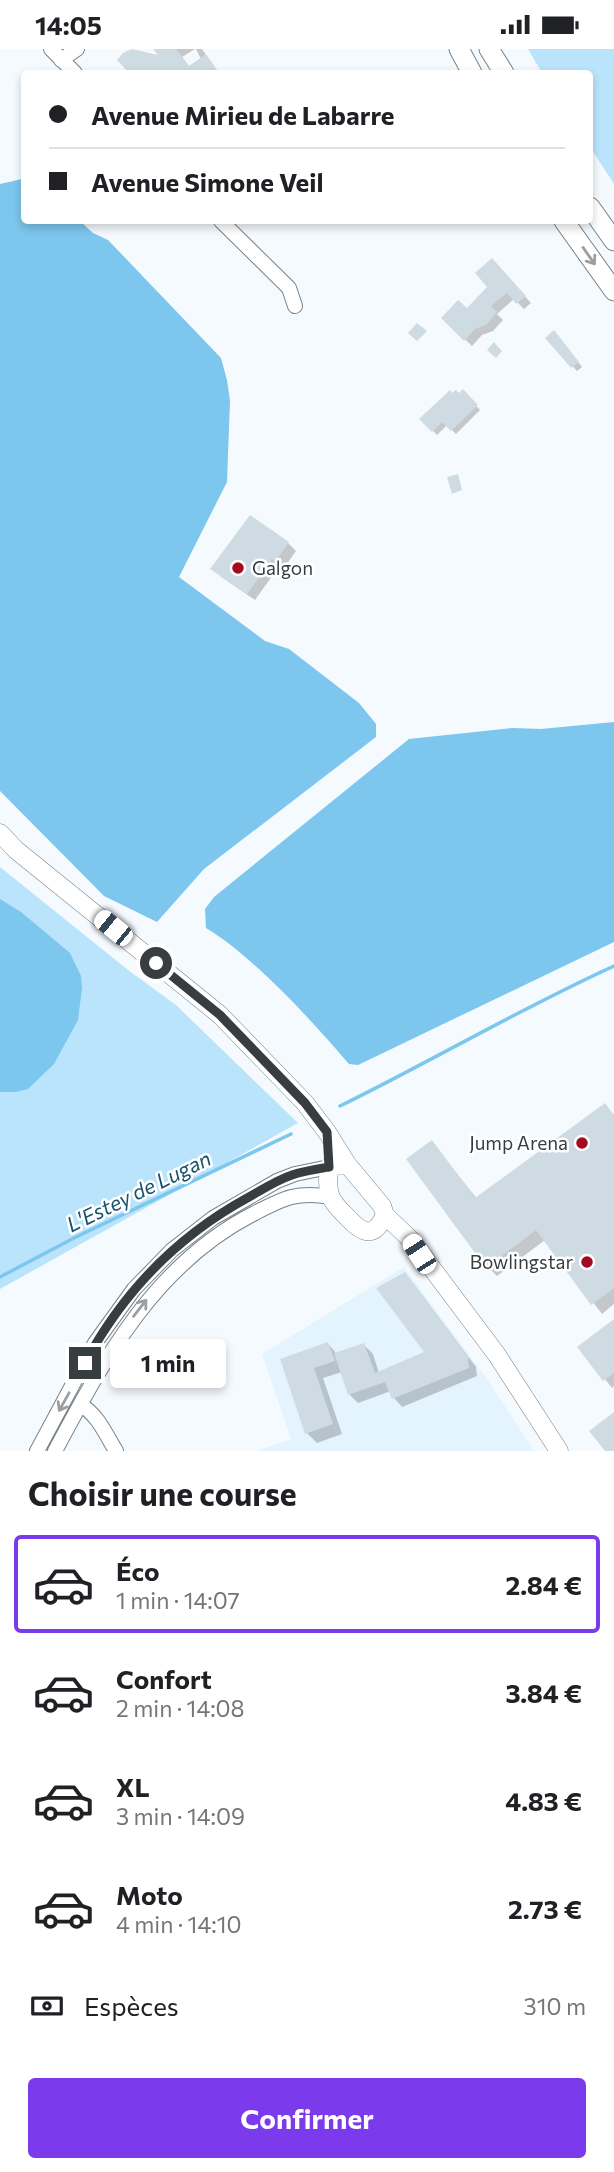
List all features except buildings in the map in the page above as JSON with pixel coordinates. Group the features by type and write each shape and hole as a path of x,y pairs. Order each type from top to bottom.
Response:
{"highway":[{"path":"459,49 470,70"},
{"path":"489,49 502,70"},
{"path":"593,211 614,241"},
{"path":"566,224 614,291"}],"main road":[{"path":"0,833 16,849 220,1015 305,1103 326,1130 338,1165 382,1206 385,1216 410,1240 499,1358 559,1451"},
{"path":"338,1165 327,1180 331,1197 354,1225 363,1231 399,1242 419,1254"},
{"path":"372,1232 378,1228 385,1216"}],"street":[{"path":"56,54 77,49"},
{"path":"56,54 72,70"},
{"path":"224,224 289,288 295,306"},
{"path":"37,1451 95,1343 134,1289 158,1264 192,1234 233,1205 291,1175 338,1165"},
{"path":"44,1437 57,1448 127,1325 169,1276 223,1232 285,1197 308,1193 331,1197"},
{"path":"158,1264 169,1276"},
{"path":"81,1405 98,1421 116,1451"}],"shaded area":[{"path":"528,49 614,49 614,184 593,152 593,70 540,70"},
{"path":"21,179 21,224 83,224 93,233 108,240 221,358 230,401 227,482 179,577 265,641 289,649 359,703 376,724 376,737 204,869 157,922 104,896 0,791 0,184"},
{"path":"614,722 614,942 358,1065 349,1064 300,1009 262,972 206,928 205,909 214,897 409,739 512,728 541,729"},
{"path":"0,867 176,1005 298,1123 0,1289"},
{"path":"0,899 21,912 70,953 81,976 82,988 78,1020 54,1064 28,1089 16,1092 0,1092"},
{"path":"404,1267 490,1383 534,1451 257,1451 291,1439 262,1354"}],"waterway":[{"name":"L'Estey de Lugan","path":"340,1106 614,966"},
{"name":"L'Estey de Lugan","path":"0,1277 74,1238 291,1134"}],"place":[{"name":"Galgon","path":"238,568"},
{"name":"Jump Arena","path":"582,1143"},
{"name":"Bowlingstar","path":"587,1262"}],"route":[{"path":"85,1363 95,1343 134,1289 172,1250 213,1218 277,1181 329,1167 327,1132 305,1103 220,1015 156,963"}]}
